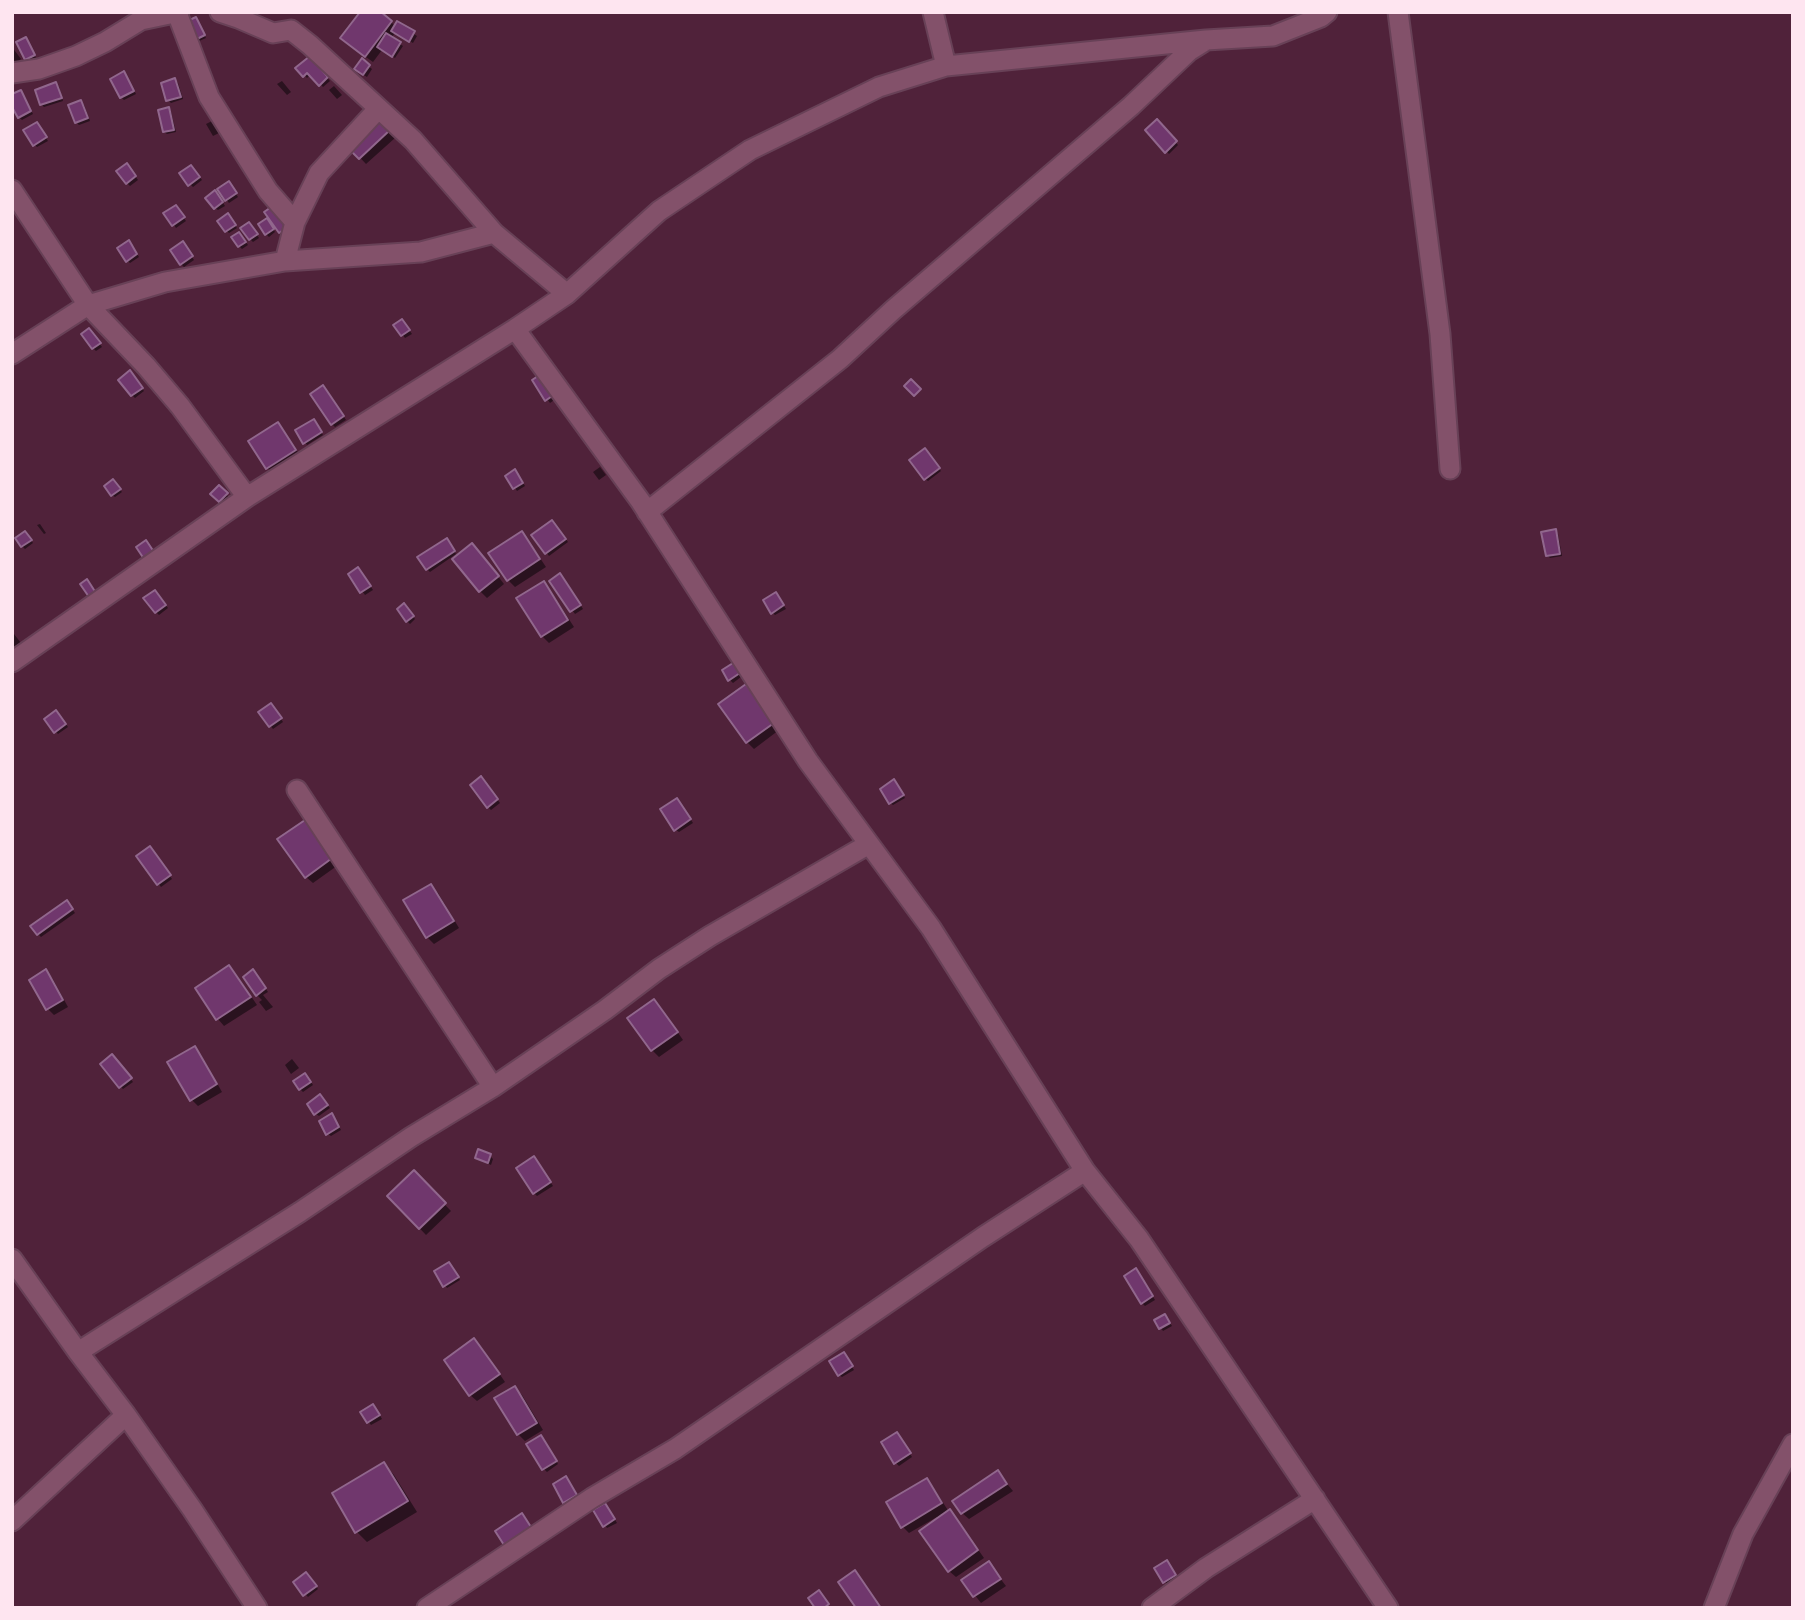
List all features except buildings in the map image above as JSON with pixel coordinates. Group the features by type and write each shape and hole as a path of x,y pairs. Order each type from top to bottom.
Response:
{"street":[{"path":"12,73 39,69 76,57 141,20 178,12 209,97 268,191 295,222"},
{"path":"220,12 273,33 289,21 310,45 413,140 494,233 567,294"},
{"path":"933,12 946,66"},
{"path":"12,662 247,497 567,294 659,211 750,150 879,87 946,66 1206,40 1273,36 1321,17 1327,12"},
{"path":"1398,12 1440,334 1450,469"},
{"path":"648,512 840,359 893,310 1131,106 1189,51 1206,40"},
{"path":"285,261 295,222 319,173 378,109"},
{"path":"12,190 88,305 180,406 247,497"},
{"path":"12,354 88,305 165,282 285,261 421,251 494,233"},
{"path":"515,328 648,512 808,761 930,928 1085,1171 1139,1239 1388,1608"},
{"path":"298,790 493,1087"},
{"path":"78,1352 493,1087 709,936 869,844"},
{"path":"426,1608 592,1498 675,1450 983,1237 1085,1171"},
{"path":"12,1259 192,1509 257,1608"},
{"path":"12,1521 126,1415"},
{"path":"1714,1608 1743,1534 1793,1444"},
{"path":"1152,1608 1206,1568 1315,1499"}]}
